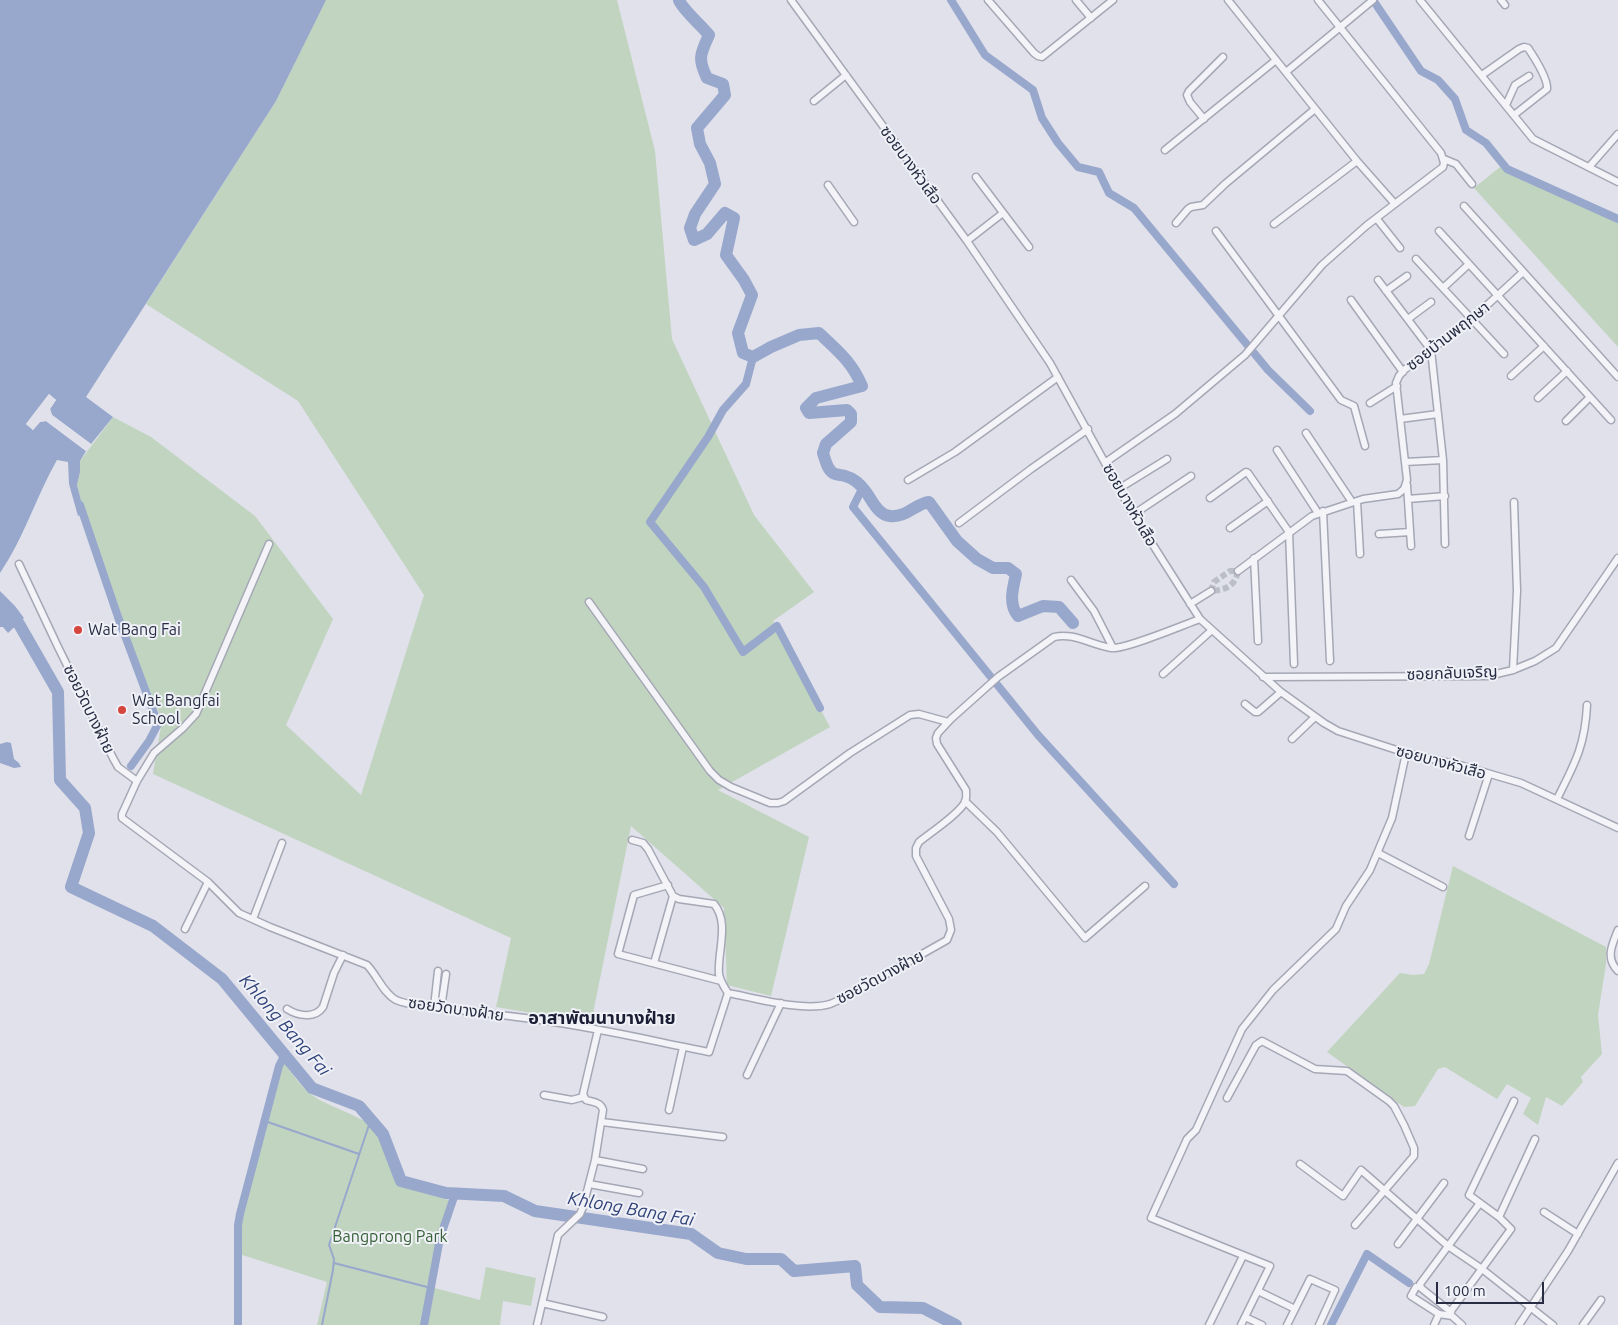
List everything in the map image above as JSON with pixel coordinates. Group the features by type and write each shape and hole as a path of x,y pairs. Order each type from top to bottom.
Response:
{"street":[{"name":"ซอยบางหัวเสือ","path":"791,0 967,241 1050,363 1134,514 1200,620 1281,692 1324,723 1348,735 1406,753 1521,783 1618,828"},
{"path":"988,0 1038,56 1042,57 1113,0"},
{"path":"1076,0 1091,18"},
{"path":"1228,0 1357,161 1395,204"},
{"path":"1318,0 1414,118 1444,159 1456,164 1472,184"},
{"path":"1420,0 1533,139 1618,182"},
{"path":"1286,72 1371,2"},
{"path":"1482,75 1524,47 1528,48 1548,84 1547,88 1514,115"},
{"path":"1204,119 1190,102 1187,95 1188,91 1223,57"},
{"path":"1165,150 1276,60"},
{"path":"814,101 846,75"},
{"path":"1506,105 1515,85 1529,76"},
{"path":"1176,223 1188,209 1203,205 1225,184 1315,109"},
{"path":"1589,167 1618,134"},
{"path":"1106,462 1176,414 1245,355 1322,265 1443,167 1444,159"},
{"path":"1274,224 1357,161"},
{"path":"976,177 1029,247"},
{"path":"828,185 854,222"},
{"path":"1464,206 1618,377"},
{"path":"967,241 1003,213"},
{"path":"1377,219 1400,248"},
{"path":"1216,231 1341,400 1354,406 1366,446"},
{"path":"1439,231 1611,420"},
{"path":"1416,259 1504,354"},
{"path":"1443,288 1469,264"},
{"name":"ซอยบ้านพฤกษา","path":"1411,546 1407,480 1397,386 1398,378 1403,372 1472,319 1523,272"},
{"path":"1386,291 1407,276"},
{"path":"1378,280 1431,350 1443,460 1445,544"},
{"path":"1350,300 1403,372"},
{"path":"1408,319 1431,302"},
{"path":"1511,376 1544,346"},
{"path":"1538,398 1566,371"},
{"path":"908,480 955,452 1058,377"},
{"path":"1370,403 1397,386"},
{"path":"1566,421 1590,397"},
{"path":"1400,419 1438,414"},
{"path":"959,524 1030,469 1088,429"},
{"path":"1306,433 1355,501 1360,554"},
{"path":"1277,450 1321,512 1330,660"},
{"path":"1120,488 1167,459"},
{"path":"1405,462 1443,460"},
{"path":"1210,498 1246,472 1289,532 1294,664"},
{"path":"1134,514 1190,476"},
{"path":"1238,571 1308,518 1355,501 1398,494 1404,489 1407,480"},
{"path":"1408,499 1445,496"},
{"path":"1230,528 1268,501"},
{"path":"1513,670 1517,591 1514,502"},
{"path":"1380,534 1410,532"},
{"path":"137,781 154,752 183,728 196,714 269,544"},
{"path":"1254,558 1258,641"},
{"name":"ซอยกลับเจริญ","path":"1263,677 1488,676 1513,670 1535,661 1556,648 1616,563"},
{"name":"ซอยวัดบางฝ้าย","path":"19,564 113,758 118,766 137,781 122,814 122,818 208,882 235,909 270,927 367,965 389,995 408,1004 526,1018 709,1052 728,993 781,1003 811,1006 828,1004 844,998 947,940 951,930 949,919 916,856 916,848 919,842 960,810 965,801"},
{"path":"1071,580 1094,611 1113,648"},
{"path":"1190,604 1212,591"},
{"path":"589,602 710,771 719,780 731,787 770,803 784,801 850,753 910,715 919,714 948,722"},
{"path":"1145,886 1085,939 997,832 965,801 966,790 937,744 936,738 948,722 998,677 1054,637 1062,635 1071,636 1113,648 1122,647 1200,620"},
{"path":"1163,674 1212,630"},
{"path":"1245,704 1255,712 1258,712 1281,692"},
{"path":"1557,799 1580,752 1586,727 1587,706"},
{"path":"1292,739 1315,717"},
{"path":"1241,1325 1270,1266 1151,1218 1187,1139 1196,1130 1242,1029 1273,990 1336,929 1346,906 1358,890 1378,853 1392,818 1406,753"},
{"path":"1469,836 1488,774"},
{"path":"632,840 643,843 648,848 673,896 679,900 714,904 719,910 721,929 719,974 728,993"},
{"path":"253,919 282,843"},
{"path":"1378,853 1443,887"},
{"path":"185,929 208,882"},
{"path":"668,885 634,895 618,954 721,981"},
{"path":"654,963 673,896"},
{"path":"1618,930 1610,953 1610,960 1618,971"},
{"path":"287,1009 300,1015 321,1011 324,1007 334,973 344,955"},
{"path":"434,1007 438,971"},
{"path":"441,1008 446,974"},
{"path":"747,1075 781,1003"},
{"path":"583,1097 598,1030"},
{"path":"1227,1098 1256,1046 1262,1041 1315,1069 1347,1071 1394,1106 1414,1148 1414,1156 1355,1226"},
{"path":"669,1110 683,1047"},
{"path":"544,1095 572,1100 583,1097"},
{"path":"538,1325 558,1235 580,1214 586,1201 602,1122 604,1110 602,1106 583,1097"},
{"path":"1416,1287 1411,1296 1440,1314 1449,1313 1511,1229 1499,1217 1469,1195 1514,1101"},
{"path":"602,1122 723,1138"},
{"path":"1499,1217 1535,1139"},
{"path":"594,1160 643,1169"},
{"path":"1519,1325 1578,1234 1618,1163"},
{"path":"1300,1164 1343,1196 1360,1170 1386,1190 1448,1246 1482,1269 1553,1325"},
{"path":"1398,1244 1444,1183"},
{"path":"589,1184 639,1193"},
{"path":"1462,1325 1420,1285 1480,1203"},
{"path":"1544,1212 1578,1234"},
{"path":"1209,1325 1243,1256"},
{"path":"1287,1325 1310,1279 1336,1290 1319,1325"},
{"path":"1258,1292 1295,1309"},
{"path":"1583,1325 1601,1300"},
{"path":"542,1303 603,1317"},
{"path":"1434,1325 1440,1314"},
{"path":"1245,1317 1262,1325"}],"green space":[{"path":"325,0 617,0 655,151 672,339 754,515 814,592 773,621 830,727 718,790 809,837 771,996 727,985 724,908 631,826 591,1023 496,1007 511,938 153,774 161,726 160,716 120,617 84,512 77,485 80,461 113,417 151,437 255,516 333,619 286,725 361,795 424,595 298,401 146,304 276,101"},
{"path":"1500,167 1618,223 1618,347 1474,188"},
{"path":"1453,866 1606,947 1606,964 1598,1015 1602,1054 1581,1077 1583,1082 1562,1106 1546,1097 1538,1125 1523,1114 1531,1098 1507,1084 1497,1099 1445,1067 1438,1069 1415,1106 1404,1107 1327,1052 1400,973 1424,974 1429,964"},
{"name":"Bangprong Park","path":"280,1056 297,1080 312,1095 372,1125 376,1129 383,1141 397,1182 451,1201 427,1286 480,1300 486,1267 536,1278 531,1306 503,1301 500,1325 317,1325 327,1282 236,1253 236,1214"}],"water":[{"path":"0,0 326,0 276,101 86,397 113,417 91,444 52,415 50,409 56,400 49,394 26,424 33,430 40,422 46,421 86,451 80,461 77,485 84,512 78,516 69,484 68,462 57,460 16,546 0,573"},
{"path":"0,591 24,618 8,633 3,627 0,627"},
{"path":"11,743 14,759 21,767 14,768 0,763 0,744"}],"pier":[{"path":"49,394 56,400 50,409 52,415 91,444 90,446 50,416 47,409 53,401 49,398 29,424 33,427 39,420 47,419 88,449 86,451 46,421 40,422 33,430 26,424"}],"waterway":[{"path":"679,0 709,35 702,51 702,65 707,78 723,84 725,95 697,128 700,144 710,163 715,184 695,214 690,228 694,240 707,234 725,213 734,218 726,255 752,295 738,333 743,353 753,357 799,335 819,333 849,363 862,386 816,398 806,408 809,413 847,410 851,414 851,422 826,444 823,453 829,469 833,473 848,477 857,482 876,507 886,515 901,515 929,502 957,541 977,559 993,568 1008,568 1016,574 1012,601 1018,616 1043,606 1059,607 1073,623"},
{"path":"951,0 985,55 1033,90 1042,118 1058,143 1078,167 1099,172 1109,193 1134,208 1268,370 1310,411"},
{"path":"1373,0 1421,71 1438,80 1455,99 1466,130 1486,143 1507,169 1618,219"},
{"path":"753,357 746,384 723,410 708,437 650,522 704,587 743,652 777,626 820,708"},
{"path":"863,487 853,507 1038,735 1174,884"},
{"path":"80,505 118,617 158,724 149,741 131,766"},
{"name":"Khlong Bang Fai","path":"0,609 19,624 58,692 60,780 85,808 89,833 71,887 153,926 222,979 312,1088 359,1106 383,1134 401,1181 446,1193 504,1196 535,1211 691,1234 718,1253 746,1259 781,1259 794,1271 855,1266 857,1285 880,1307 923,1308 956,1325"},
{"path":"238,1325 238,1225 279,1066 285,1054"},
{"path":"322,1325 334,1259 329,1245 371,1119"},
{"path":"265,1121 359,1154"},
{"path":"424,1325 440,1238 455,1194"},
{"path":"1331,1325 1367,1254 1409,1283"},
{"path":"334,1263 431,1288"}],"tunnel":[{"path":"1230,571 1238,571 1232,584 1221,590 1211,591 1214,582 1230,571"}],"place":[{"name":"Wat Bang Fai","path":"78,630"},
{"name":"Wat Bangfai School","path":"122,710"}],"district":[{"name":"อาสาพัฒนาบางฝ้าย","path":"602,1018"}]}
